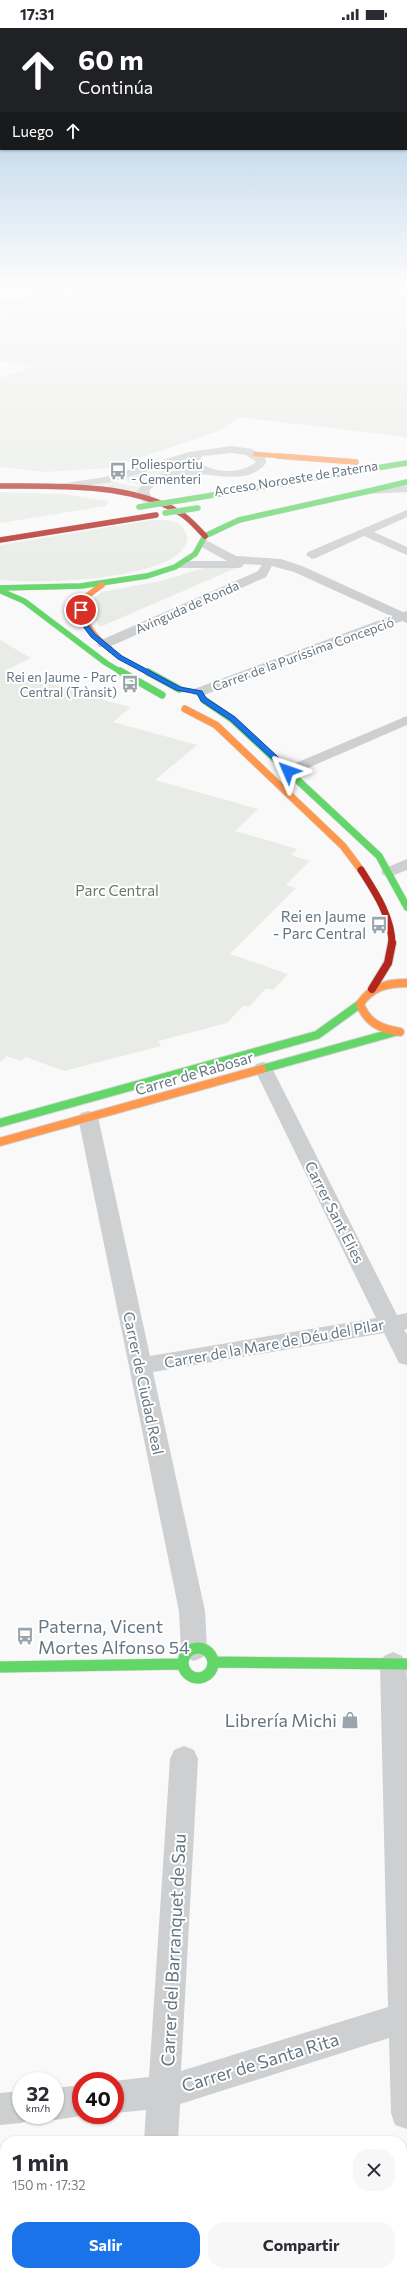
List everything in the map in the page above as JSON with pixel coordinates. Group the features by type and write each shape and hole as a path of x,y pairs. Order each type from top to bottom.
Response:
{"street":[{"path":"59,487 110,479 198,454 225,449 255,454 350,462 377,462 407,458"},
{"path":"198,454 192,462 208,471"},
{"path":"139,505 145,487 152,482 173,475 208,471 230,473 251,470 261,463 261,459 255,454"},
{"name":"Acceso Noroeste de Paterna","path":"139,505 183,500 407,463"},
{"name":"Acceso Noroeste de Paterna","path":"384,477 407,473"},
{"path":"0,590 56,589 102,585 154,574 180,565 194,557 205,539 222,526 239,520 407,482"},
{"path":"0,486 59,487 98,491 139,505 174,509 195,523 205,539 233,559 281,563 298,569 405,617"},
{"path":"369,491 407,489"},
{"name":"Acceso Noroeste de Paterna","path":"0,540 202,507"},
{"path":"312,555 407,514"},
{"path":"364,532 407,551"},
{"path":"180,565 228,564 298,569"},
{"name":"Avinguda de Ronda","path":"104,644 262,574 267,567"},
{"path":"102,585 84,598 81,610 85,625 120,658"},
{"path":"0,590 24,600 106,663 162,695"},
{"name":"Carrer de la Puríssima Concepció","path":"201,696 405,617"},
{"path":"140,668 179,689 201,696 232,719 379,856 389,872 407,908"},
{"path":"165,705 160,698 162,695 168,691 179,689"},
{"name":"Carrer de Rabosar","path":"0,1123 317,1035 360,1004 364,996 372,989 392,952 390,930 378,898 357,863 343,846 216,725 181,709 198,706 201,696"},
{"path":"288,771 407,720"},
{"path":"389,872 407,864"},
{"path":"372,989 383,985 407,983"},
{"path":"360,1004 361,1011 365,1018 378,1027 395,1032 407,1033"},
{"name":"Carrer de Rabosar","path":"0,1142 395,1032"},
{"name":"Carrer Sant Elies","path":"263,1068 399,1322 407,1357"},
{"name":"Carrer de Ciudad Real","path":"88,1117 192,1611 188,1657"},
{"name":"Carrer de la Mare de Déu del Pilar","path":"140,1366 399,1322"},
{"path":"0,1667 188,1657 205,1650 213,1657 214,1662 211,1671 201,1677 196,1678 186,1674 188,1657"},
{"path":"214,1662 400,1664 403,2018 407,2113"},
{"name":"Carrer del Barranquet de Sau","path":"161,2136 184,1759"},
{"name":"Carrer de Santa Rita","path":"124,2096 165,2092 403,2018"},
{"path":"0,2109 12,2108"}],"green space":[{"path":"0,392 407,392 407,437 238,417 224,429 111,468 45,472 0,467"},
{"path":"185,460 189,466 195,470 162,475 140,485 116,479"},
{"path":"109,481 139,487 138,492 88,486"},
{"path":"0,492 63,494 108,501 106,506 0,523"},
{"path":"152,520 175,522 179,524 186,532 188,539 184,547 173,558 136,571 113,576 64,581 0,580 0,545"},
{"path":"204,568 236,568 100,627 96,621 93,611 93,600 101,592 161,581"},
{"name":"Parc Central","path":"0,640 31,658 4,671 105,698 103,700 131,707 113,722 197,745 155,780 258,809 235,831 297,849 291,855 310,861 286,885 296,888 230,954 288,974 273,990 266,988 249,1007 243,1006 227,1023 158,1041 161,1046 64,1071 26,1057 21,1061 7,1056 0,1062"}],"traffic: fast":[{"path":"183,500 407,463"},
{"path":"369,491 407,482"},
{"path":"0,588 81,586 147,576 175,567 195,554 205,536 239,520 369,491"},
{"path":"139,507 183,500"},
{"path":"165,513 198,508"},
{"path":"1,591 24,601 106,663 162,695"},
{"path":"148,672 179,689"},
{"path":"204,700 232,719 379,856 407,907"},
{"path":"0,1123 317,1035 360,1004"},
{"path":"262,1069 395,1032"},
{"path":"198,1648 209,1652 213,1663 209,1674 198,1678 187,1674 183,1663 187,1652 198,1648"},
{"path":"214,1662 407,1664"},
{"path":"0,1667 181,1664"}],"traffic: slow":[{"path":"255,454 356,462"},
{"path":"102,585 84,598 83,607 85,621 88,627 92,633 110,649"},
{"path":"185,709 216,725 343,846 361,870"},
{"path":"400,1032 380,1027 370,1021 362,1011 360,1004 374,989 386,985 407,983"},
{"path":"0,1142 262,1069"}],"traffic: jam":[{"path":"0,486 66,487 112,491 135,496 156,502 179,512 205,536"},
{"path":"0,540 156,515"},
{"path":"361,870 384,910 391,931 391,953 388,963 372,989"}],"place":[{"name":"Poliesportiu - Cementeri","path":"118,471"},
{"name":"Rei en Jaume - Parc Central (Trànsit)","path":"130,684"},
{"name":"Rei en Jaume - Parc Central","path":"379,925"},
{"name":"Paterna, Vicent Mortes Alfonso 54","path":"25,1636"},
{"name":"Librería Michi","path":"350,1720"}],"route":[{"path":"81,610 85,625 93,635 120,658 179,689 190,689 199,692 204,697 204,700 232,719 288,771"}]}
